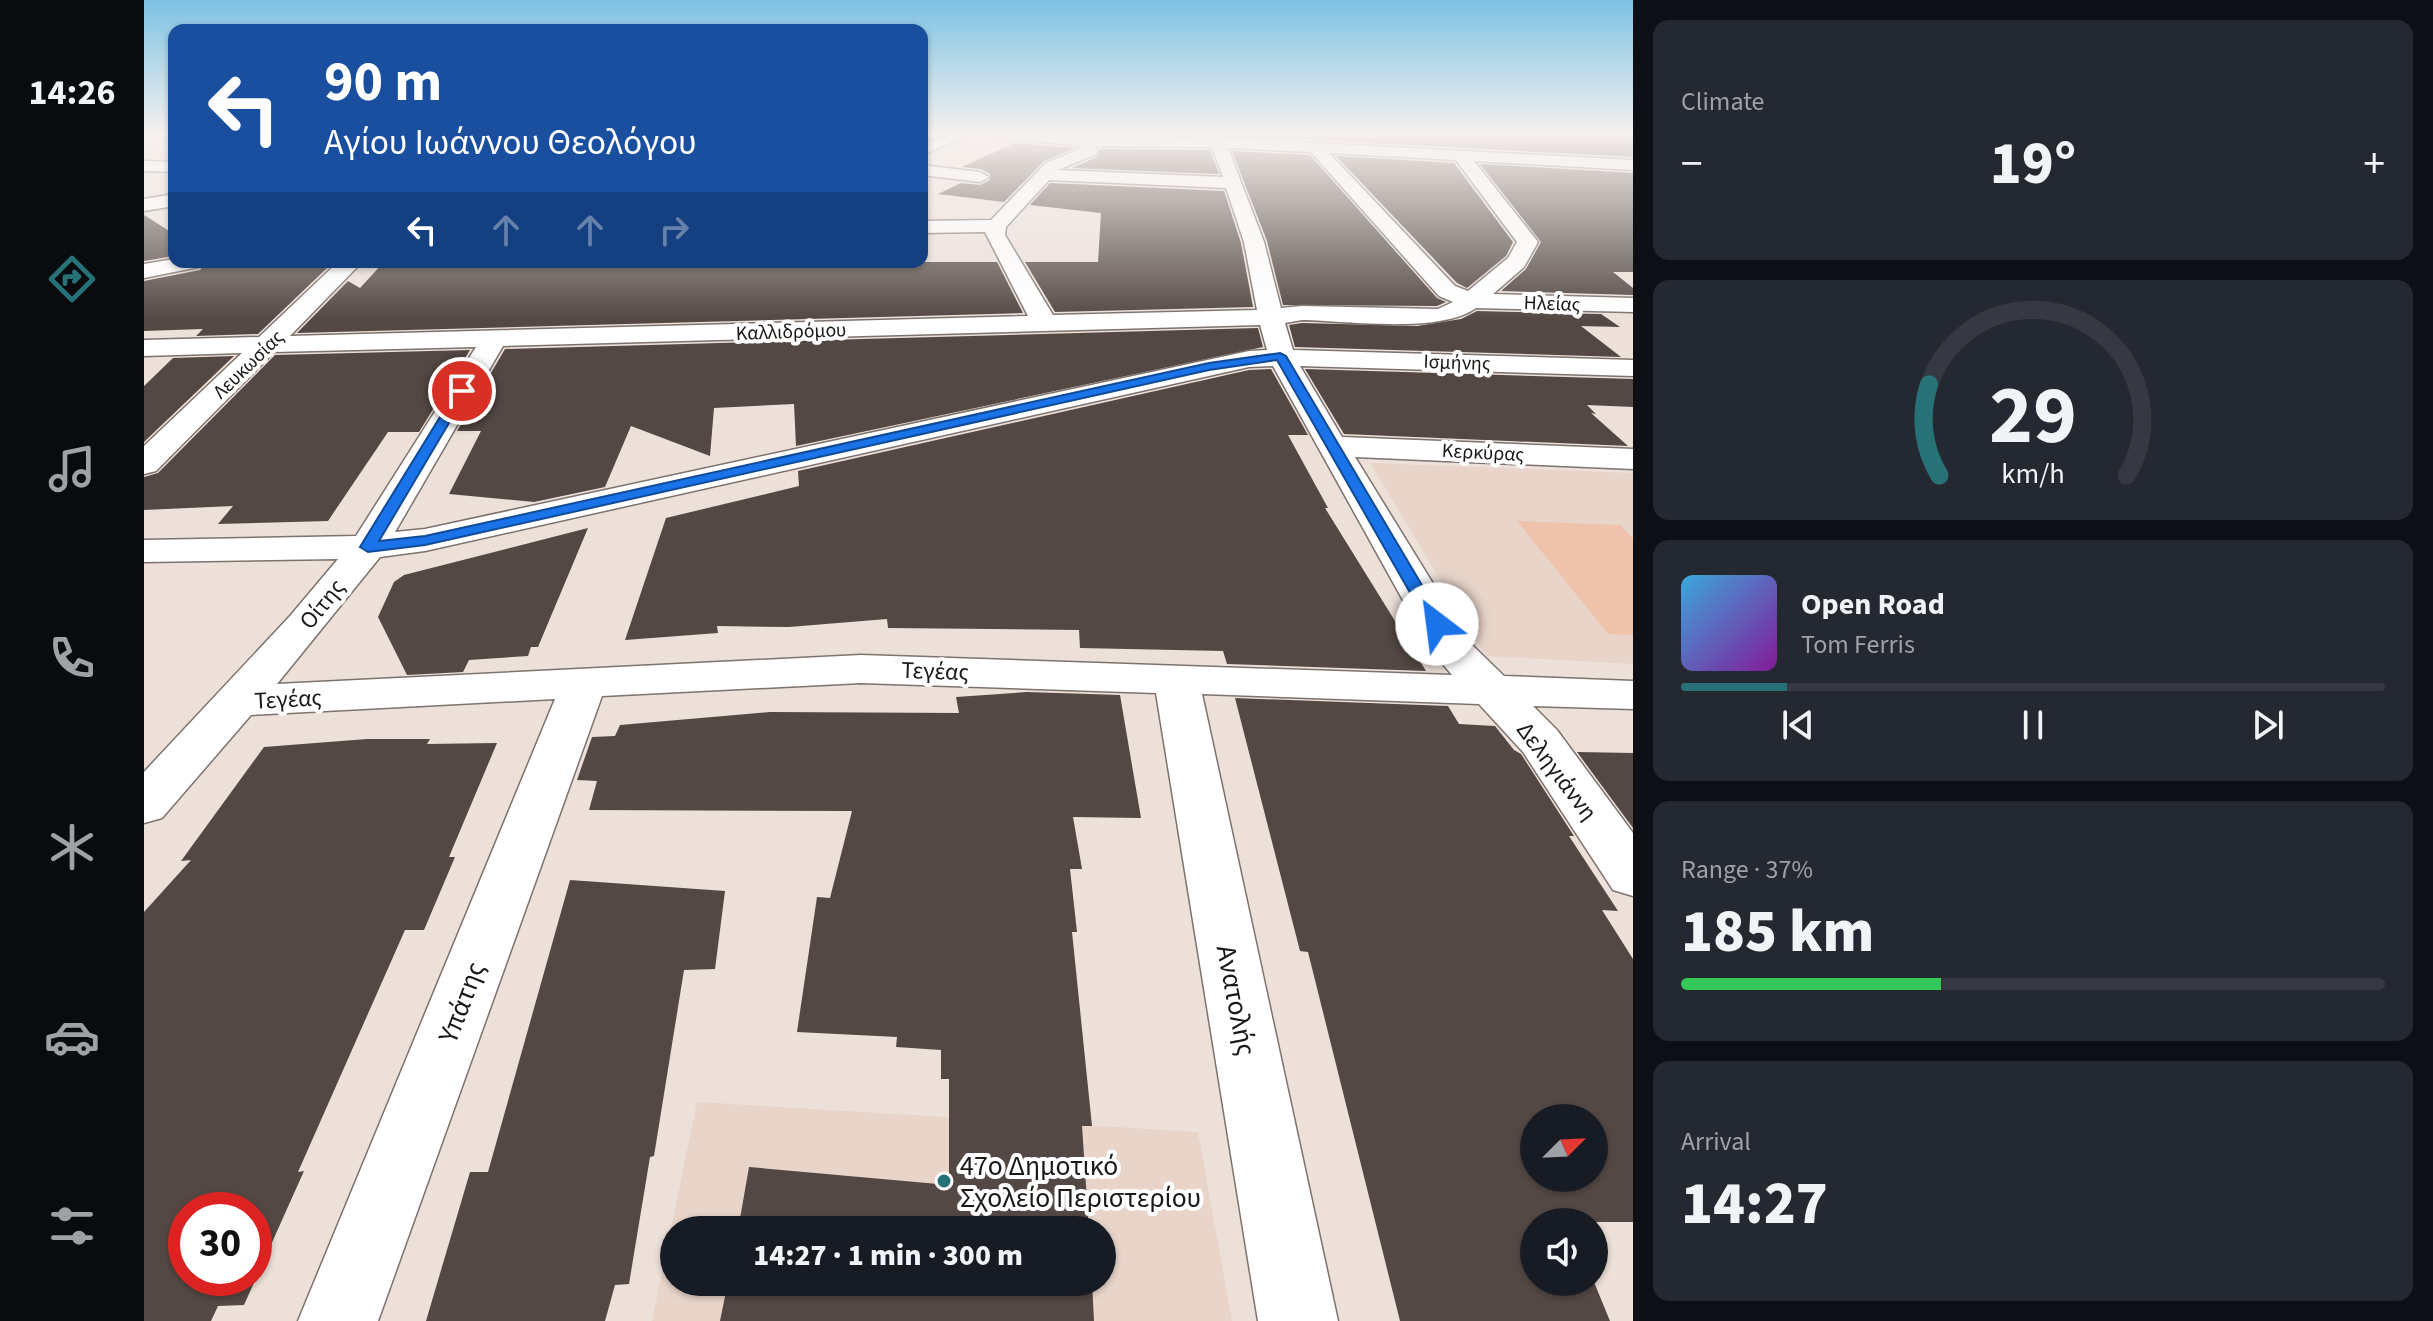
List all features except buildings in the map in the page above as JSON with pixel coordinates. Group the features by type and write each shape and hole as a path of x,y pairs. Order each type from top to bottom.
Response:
{"street":[{"path":"1024,197 996,226 995,235 1045,324"},
{"name":"Δεληγιάννη","path":"1236,197 1254,241 1280,356 1332,446 1452,649 1540,741 1633,875"},
{"path":"1361,197 1447,291 1471,301 1516,262 1528,242 1493,197"},
{"path":"144,199 168,198"},
{"path":"144,205 168,199"},
{"path":"928,227 996,226"},
{"path":"144,271 168,266"},
{"name":"Λευκωσίας","path":"144,464 345,268"},
{"name":"Ηλείας","path":"1471,301 1633,305"},
{"name":"Καλλιδρόμου","path":"144,348 1045,324 1272,317 1302,313 1438,316 1455,312 1471,301"},
{"name":"Οίτης","path":"144,805 238,701 368,547 494,339"},
{"name":"Ισμήνης","path":"144,551 368,547 425,540 1209,367 1280,356 1633,368"},
{"name":"Κερκύρας","path":"1332,446 1633,459"},
{"name":"Τεγέας","path":"238,701 861,669 1633,695"},
{"name":"Ανατολής","path":"1176,679 1298,1321"},
{"name":"Υπάτης","path":"338,1321 584,684"}],"shaded area":[{"path":"1370,463 1633,473 1633,664 1486,656"},
{"path":"1517,521 1620,525 1633,539 1633,635 1608,634"},
{"name":"47ο Δημοτικό Σχολείο Περιστερίου","path":"697,1102 1198,1132 1232,1321 652,1321 660,1282 660,1296 1116,1296 1116,1216 674,1216"}],"place":[{"name":"47ο Δημοτικό Σχολείο Περιστερίου","path":"944,1181"}],"route":[{"path":"462,391 368,547 425,540 1209,367 1280,356 1437,624"}]}
